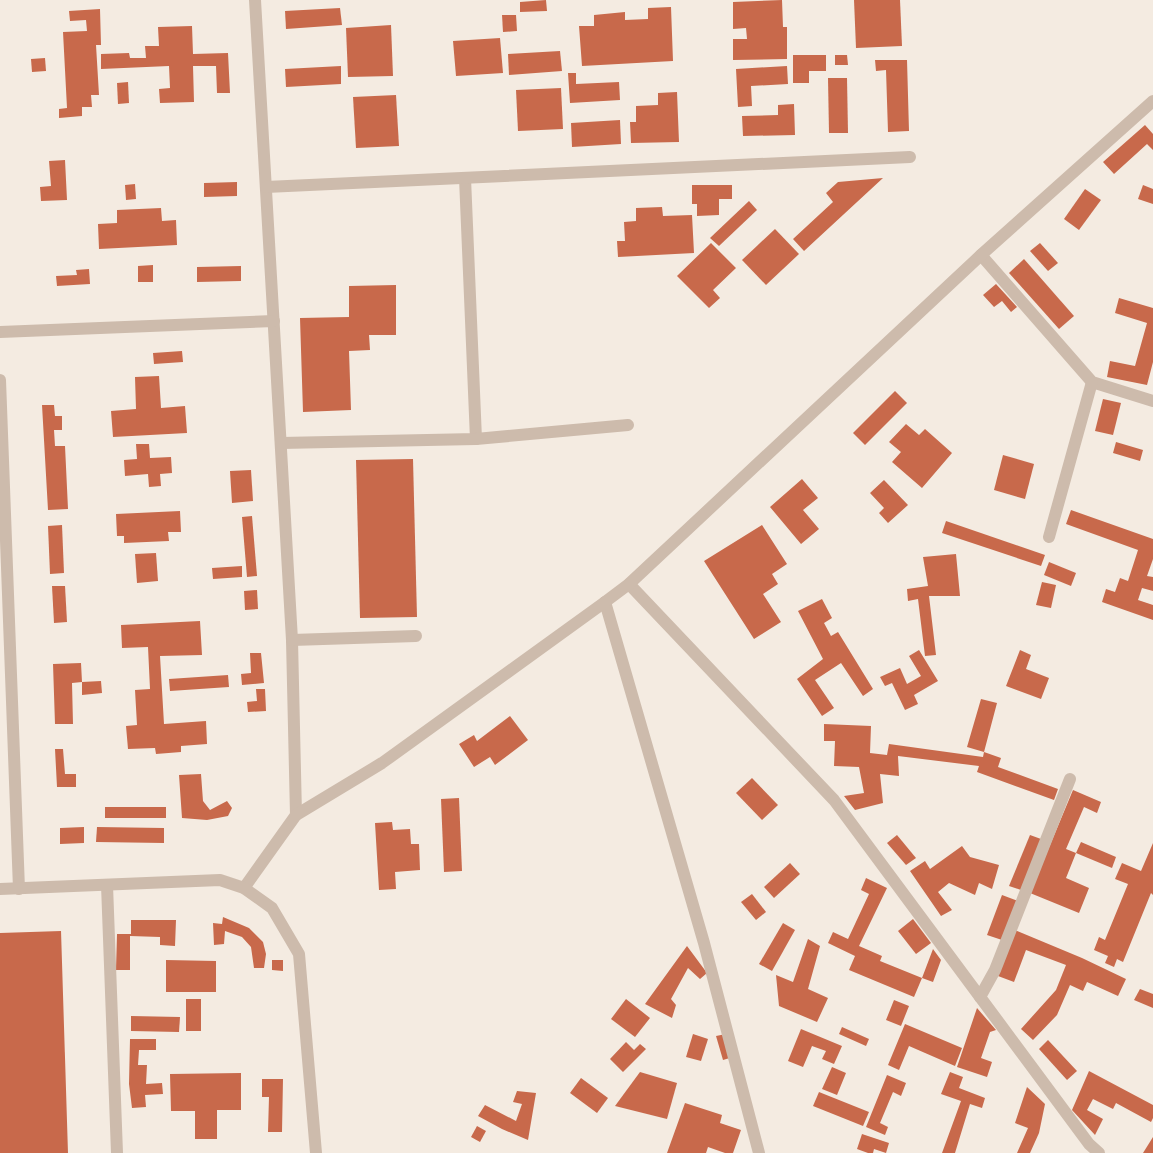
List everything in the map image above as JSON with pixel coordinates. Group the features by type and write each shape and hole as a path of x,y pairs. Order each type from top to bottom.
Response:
{"street":[{"path":"255,0 292,640 296,815"},
{"path":"244,888 296,815 382,763 629,584 981,255 1153,101"},
{"path":"266,187 910,157"},
{"path":"465,178 476,439"},
{"path":"981,255 1092,382 1153,401"},
{"path":"0,332 274,322"},
{"path":"0,380 19,889"},
{"path":"1049,536 1092,382"},
{"path":"281,443 476,439 628,425"},
{"path":"629,584 834,800 1089,1144 1099,1153"},
{"path":"606,602 704,943 759,1153"},
{"path":"292,640 416,636"},
{"path":"980,997 995,970 1070,779"},
{"path":"0,889 220,880 244,888 272,908 299,954 316,1153"},
{"path":"106,885 117,1153"}],"building":[{"path":"546,0 547,11 520,12 520,2"},
{"path":"782,0 783,27 787,27 787,59 733,60 733,39 747,39 746,28 733,29 733,2"},
{"path":"854,0 900,0 902,46 856,48"},
{"path":"671,7 673,61 582,66 579,26 594,26 594,15 625,12 625,20 648,19 648,8"},
{"path":"340,8 342,25 286,29 285,11"},
{"path":"100,9 101,45 96,45 99,95 91,95 92,107 82,107 82,116 59,118 59,109 67,108 63,32 87,31 86,20 70,21 69,11"},
{"path":"502,15 516,15 517,31 503,32"},
{"path":"391,25 393,76 348,77 346,28"},
{"path":"192,26 193,54 228,53 230,93 217,93 216,66 193,66 194,102 160,103 159,89 170,88 169,66 101,69 101,54 129,53 130,58 146,58 145,46 159,46 158,27"},
{"path":"500,38 503,73 456,76 453,41"},
{"path":"560,51 562,71 509,75 508,54"},
{"path":"793,55 826,55 826,71 809,71 809,83 793,83"},
{"path":"835,55 847,55 848,65 835,65"},
{"path":"45,58 46,71 32,72 31,59"},
{"path":"875,60 907,60 909,131 888,132 886,70 876,71"},
{"path":"341,66 341,84 286,87 285,69"},
{"path":"787,66 788,84 751,86 752,106 738,107 736,69"},
{"path":"568,73 576,73 576,84 619,82 620,100 570,103"},
{"path":"828,78 847,78 848,133 829,133"},
{"path":"128,82 129,103 118,104 117,83"},
{"path":"561,88 563,129 518,131 516,90"},
{"path":"677,92 679,142 631,143 630,122 636,122 636,106 658,105 658,93"},
{"path":"396,95 399,146 356,148 353,97"},
{"path":"794,104 795,135 743,136 742,116 778,115 778,105"},
{"path":"620,120 621,144 572,147 571,123"},
{"path":"1145,125 1153,134 1153,150 1147,144 1114,174 1103,162"},
{"path":"65,160 67,200 41,201 40,187 51,186 49,161"},
{"path":"883,178 804,251 793,239 833,202 826,193 838,182"},
{"path":"237,182 237,196 204,197 204,183"},
{"path":"135,184 136,199 126,200 125,185"},
{"path":"692,185 732,185 732,199 719,199 719,215 697,216 697,204 692,204"},
{"path":"1143,185 1153,189 1153,204 1138,199"},
{"path":"1085,189 1101,200 1079,230 1064,219"},
{"path":"749,201 757,210 719,246 710,238"},
{"path":"662,207 663,216 692,215 694,253 618,257 617,241 625,241 624,222 636,221 636,208"},
{"path":"161,208 162,221 176,220 177,245 99,249 98,224 117,223 117,210"},
{"path":"775,229 799,254 766,285 742,260"},
{"path":"711,243 736,268 713,290 720,298 709,308 677,276"},
{"path":"1040,243 1058,263 1048,271 1030,251"},
{"path":"1024,259 1074,316 1059,329 1009,273"},
{"path":"153,265 153,282 138,282 138,266"},
{"path":"241,266 241,281 197,282 197,267"},
{"path":"89,269 90,284 57,286 56,276 77,275 76,270"},
{"path":"996,284 1017,307 1011,312 1002,301 994,307 983,295"},
{"path":"396,285 396,335 369,335 370,350 349,351 351,410 303,412 300,318 349,317 349,286"},
{"path":"1119,298 1153,308 1153,362 1147,385 1107,377 1110,361 1135,366 1147,323 1115,313"},
{"path":"182,351 183,362 154,364 153,353"},
{"path":"159,376 161,408 185,406 187,433 113,437 111,411 136,409 135,377"},
{"path":"895,391 907,403 865,445 853,433"},
{"path":"1103,399 1121,403 1113,435 1095,431"},
{"path":"42,405 54,405 55,416 62,416 62,430 54,430 55,446 65,446 68,509 48,510"},
{"path":"906,424 919,435 925,429 952,453 922,488 892,462 901,452 889,442"},
{"path":"1116,442 1143,450 1140,461 1113,453"},
{"path":"136,444 149,444 150,458 171,457 172,473 160,474 161,486 149,487 148,474 125,476 124,460 137,459"},
{"path":"1003,455 1034,464 1025,499 994,490"},
{"path":"413,459 417,617 360,618 356,460"},
{"path":"251,470 253,501 232,503 230,471"},
{"path":"802,479 818,498 803,510 819,529 801,544 770,507"},
{"path":"884,480 908,505 888,523 879,513 884,508 870,493"},
{"path":"1071,510 1153,539 1153,559 1147,576 1153,577 1153,591 1142,588 1138,600 1153,605 1153,620 1102,602 1106,589 1115,592 1120,578 1128,581 1138,550 1066,524"},
{"path":"180,511 181,532 168,532 169,541 124,543 124,536 117,536 116,514"},
{"path":"252,516 257,576 247,577 242,517"},
{"path":"946,521 1045,555 1041,566 942,533"},
{"path":"62,525 64,573 50,574 48,526"},
{"path":"762,525 787,564 772,574 778,584 763,594 781,622 754,639 704,561"},
{"path":"156,553 158,581 137,583 135,554"},
{"path":"956,554 960,596 929,596 936,655 925,656 918,599 908,601 907,589 928,586 923,557"},
{"path":"1049,562 1076,573 1071,586 1044,575"},
{"path":"242,566 242,577 213,579 212,568"},
{"path":"1042,582 1056,585 1051,608 1036,605"},
{"path":"52,586 65,586 67,622 54,623"},
{"path":"257,590 258,609 245,610 244,591"},
{"path":"822,599 832,618 824,623 831,636 838,632 873,689 863,696 841,663 815,680 834,708 822,716 797,679 823,659 798,611"},
{"path":"200,621 202,655 160,656 164,724 206,721 207,744 181,746 181,752 156,754 155,748 128,749 126,726 137,725 135,690 150,689 148,647 122,648 121,625"},
{"path":"919,650 938,681 914,695 918,704 905,710 892,683 885,686 880,677 900,668 907,684 921,676 909,656"},
{"path":"1020,650 1031,655 1026,669 1049,678 1041,699 1006,686"},
{"path":"250,653 261,653 264,683 242,685 241,674 251,673"},
{"path":"81,663 82,682 72,683 73,724 55,724 53,664"},
{"path":"228,675 229,687 170,691 169,679"},
{"path":"101,681 102,693 82,695 82,682"},
{"path":"256,689 265,689 266,711 248,712 247,702 257,701"},
{"path":"981,699 997,703 984,752 967,747"},
{"path":"510,716 528,740 495,765 490,757 474,767 459,744 474,735 477,741"},
{"path":"824,724 871,726 870,753 887,755 889,744 983,757 984,752 1001,758 998,767 1058,789 1054,800 977,772 979,766 898,756 899,776 880,774 883,803 855,810 844,796 864,793 859,767 834,766 835,741 824,741"},
{"path":"55,749 63,749 65,774 76,774 76,787 57,787"},
{"path":"201,774 203,801 210,810 227,801 232,808 228,816 207,820 182,818 179,775"},
{"path":"752,778 778,805 762,820 736,793"},
{"path":"1073,790 1101,802 1097,813 1084,807 1066,849 1076,853 1066,878 1089,888 1079,913 1030,893"},
{"path":"459,798 462,871 444,872 441,799"},
{"path":"105,807 166,807 166,818 105,818"},
{"path":"392,822 393,830 410,829 411,844 419,844 420,870 395,872 396,889 379,890 375,823"},
{"path":"84,827 84,843 60,844 60,828"},
{"path":"97,827 164,828 164,843 96,842"},
{"path":"897,835 916,858 906,865 887,843"},
{"path":"1030,835 1041,839 1021,890 1009,886"},
{"path":"1081,842 1116,857 1112,868 1076,853"},
{"path":"1153,843 1153,895 1151,893 1123,962 1117,959 1114,967 1105,963 1108,956 1094,950 1099,937 1105,940 1128,884 1115,879 1122,863 1141,871"},
{"path":"962,846 970,857 999,865 992,889 979,883 975,895 949,883 938,892 952,910 941,916 910,871 925,861 930,869"},
{"path":"790,863 800,874 774,898 764,887"},
{"path":"866,878 887,888 859,946 882,956 880,961 922,978 914,997 849,970 855,956 828,943 833,932 848,939 869,894 861,890"},
{"path":"752,894 766,912 756,920 741,902"},
{"path":"1002,895 1018,901 1002,940 987,935"},
{"path":"223,917 249,928 263,942 266,954 264,968 254,968 251,947 242,937 225,931 224,944 214,945 213,923 222,924"},
{"path":"913,919 931,943 916,954 898,931"},
{"path":"131,920 176,920 175,946 160,945 160,937 130,936 130,970 116,970 117,934 131,934"},
{"path":"783,923 795,930 772,971 759,964"},
{"path":"1015,930 1126,979 1118,996 1087,982 1083,991 1070,985 1057,1015 1033,1040 1021,1029 1056,990 1066,965 1026,950 1014,982 998,976"},
{"path":"61,931 68,1153 0,1153 0,933"},
{"path":"808,939 820,946 808,989 828,998 817,1022 779,1006 776,975 793,982"},
{"path":"687,946 707,973 700,979 688,968 671,999 676,1005 672,1018 645,1004"},
{"path":"933,949 941,960 933,982 922,978"},
{"path":"166,960 216,961 216,992 166,992"},
{"path":"272,960 283,960 283,971 272,970"},
{"path":"1140,989 1153,994 1153,1008 1134,1000"},
{"path":"186,999 201,999 201,1031 186,1031"},
{"path":"626,999 650,1018 635,1037 611,1019"},
{"path":"894,1000 909,1006 901,1026 886,1020"},
{"path":"977,1008 996,1030 990,1032 981,1058 992,1062 987,1077 957,1067"},
{"path":"131,1016 180,1017 179,1032 131,1031"},
{"path":"905,1024 962,1048 955,1066 909,1046 899,1070 888,1065"},
{"path":"842,1027 869,1039 866,1046 839,1034"},
{"path":"801,1029 842,1046 834,1064 822,1059 826,1051 812,1046 803,1067 788,1061"},
{"path":"693,1034 708,1039 701,1061 686,1057"},
{"path":"726,1034 733,1057 723,1060 716,1036"},
{"path":"130,1039 156,1039 156,1050 139,1050 138,1065 147,1065 146,1084 162,1083 163,1094 145,1095 146,1107 132,1108 129,1084"},
{"path":"1048,1040 1077,1071 1067,1080 1039,1049"},
{"path":"626,1042 634,1050 640,1044 646,1049 623,1072 610,1059"},
{"path":"832,1067 846,1073 837,1095 822,1089"},
{"path":"1089,1071 1153,1105 1153,1118 1151,1122 1116,1103 1113,1109 1093,1099 1087,1110 1103,1119 1095,1135 1072,1110"},
{"path":"640,1072 677,1083 667,1119 615,1106"},
{"path":"950,1072 963,1077 959,1088 985,1098 982,1108 970,1104 955,1153 942,1153 961,1101 941,1094"},
{"path":"241,1073 241,1110 217,1110 217,1139 195,1139 195,1111 171,1111 170,1074"},
{"path":"887,1075 906,1083 901,1096 893,1092 880,1123 888,1127 885,1135 866,1127"},
{"path":"581,1078 608,1098 597,1113 570,1093"},
{"path":"262,1079 283,1079 282,1132 268,1132 269,1097 262,1097"},
{"path":"1027,1087 1045,1104 1039,1133 1030,1153 1017,1153 1028,1128 1015,1123"},
{"path":"517,1091 536,1093 528,1140 478,1116 485,1105 516,1121 522,1104 513,1102"},
{"path":"819,1092 869,1112 863,1126 813,1106"},
{"path":"685,1103 722,1115 720,1123 741,1130 733,1153 725,1153 708,1147 706,1153 667,1153"},
{"path":"477,1126 486,1131 480,1142 471,1137"},
{"path":"862,1134 889,1143 886,1153 874,1149 873,1153 868,1153 857,1149"},
{"path":"1153,1137 1153,1153 1143,1153"}]}
